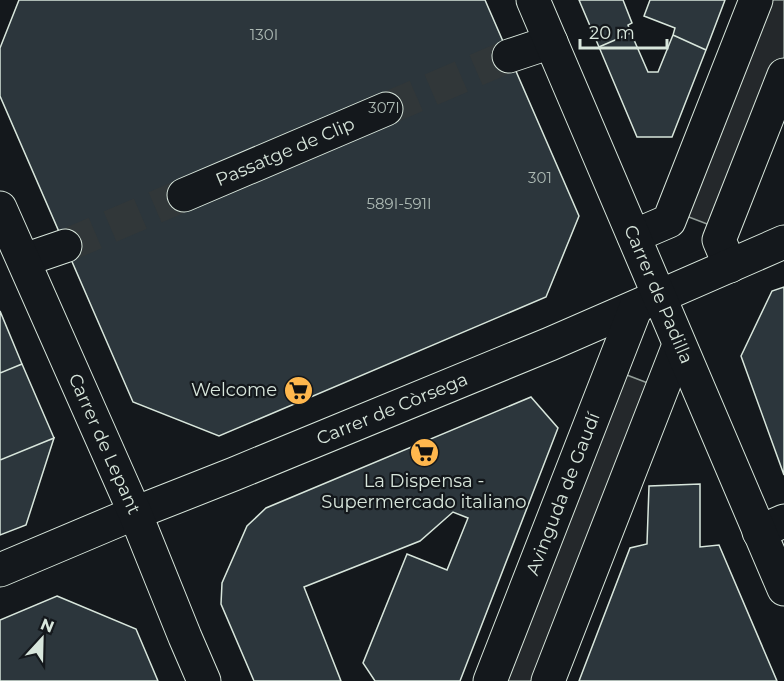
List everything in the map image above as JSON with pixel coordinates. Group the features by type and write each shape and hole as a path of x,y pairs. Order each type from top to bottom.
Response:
{"main road":[{"name":"Carrer de Padilla","path":"533,0 634,236 648,302 679,345 772,526 784,589"},
{"path":"634,236 669,221 756,0"},
{"path":"509,57 550,42"},
{"path":"730,266 719,240 784,75"},
{"name":"Passatge de Clip","path":"184,195 386,109"},
{"name":"Carrer de Lepant","path":"0,208 135,513 204,681"},
{"name":"Carrer de Còrsega","path":"0,570 648,302 784,242"},
{"path":"24,260 65,246"},
{"name":"Avinguda de Gaudí","path":"490,681 648,302"},
{"path":"548,681 679,345"}],"shaded area":[{"path":"764,0 784,0 784,58 718,227 715,227 681,214"},
{"path":"619,372 653,385 541,681 497,681"}],"building":[{"path":"19,0 485,0 579,216 546,297 219,436 133,402 0,96 0,48"},
{"path":"579,0 623,0 632,23 628,25 631,33 599,47"},
{"path":"650,0 725,0 706,50 673,35 675,28 644,16"},
{"path":"631,33 648,72 658,72 673,35 706,50 672,137 637,137 599,47"},
{"path":"784,287 784,475 741,356 772,291"},
{"path":"0,311 22,364 0,373"},
{"path":"22,364 54,438 0,460 0,373"},
{"path":"531,397 558,428 460,681 375,681 363,663 407,554 447,570 468,518 453,512 420,541 304,587 341,681 254,681 221,604 222,583 247,526 266,508"},
{"path":"54,438 26,525 0,535 0,460"},
{"path":"700,484 700,547 719,545 777,681 579,681 630,548 647,544 649,486"},
{"path":"57,596 136,629 158,681 0,681 0,620"}],"tunnel":[{"path":"386,109 509,56"},
{"path":"65,246 184,195"}],"place":[{"name":"Welcome","path":"298,390"},
{"name":"La Dispensa - Supermercado italiano","path":"424,452"}]}
